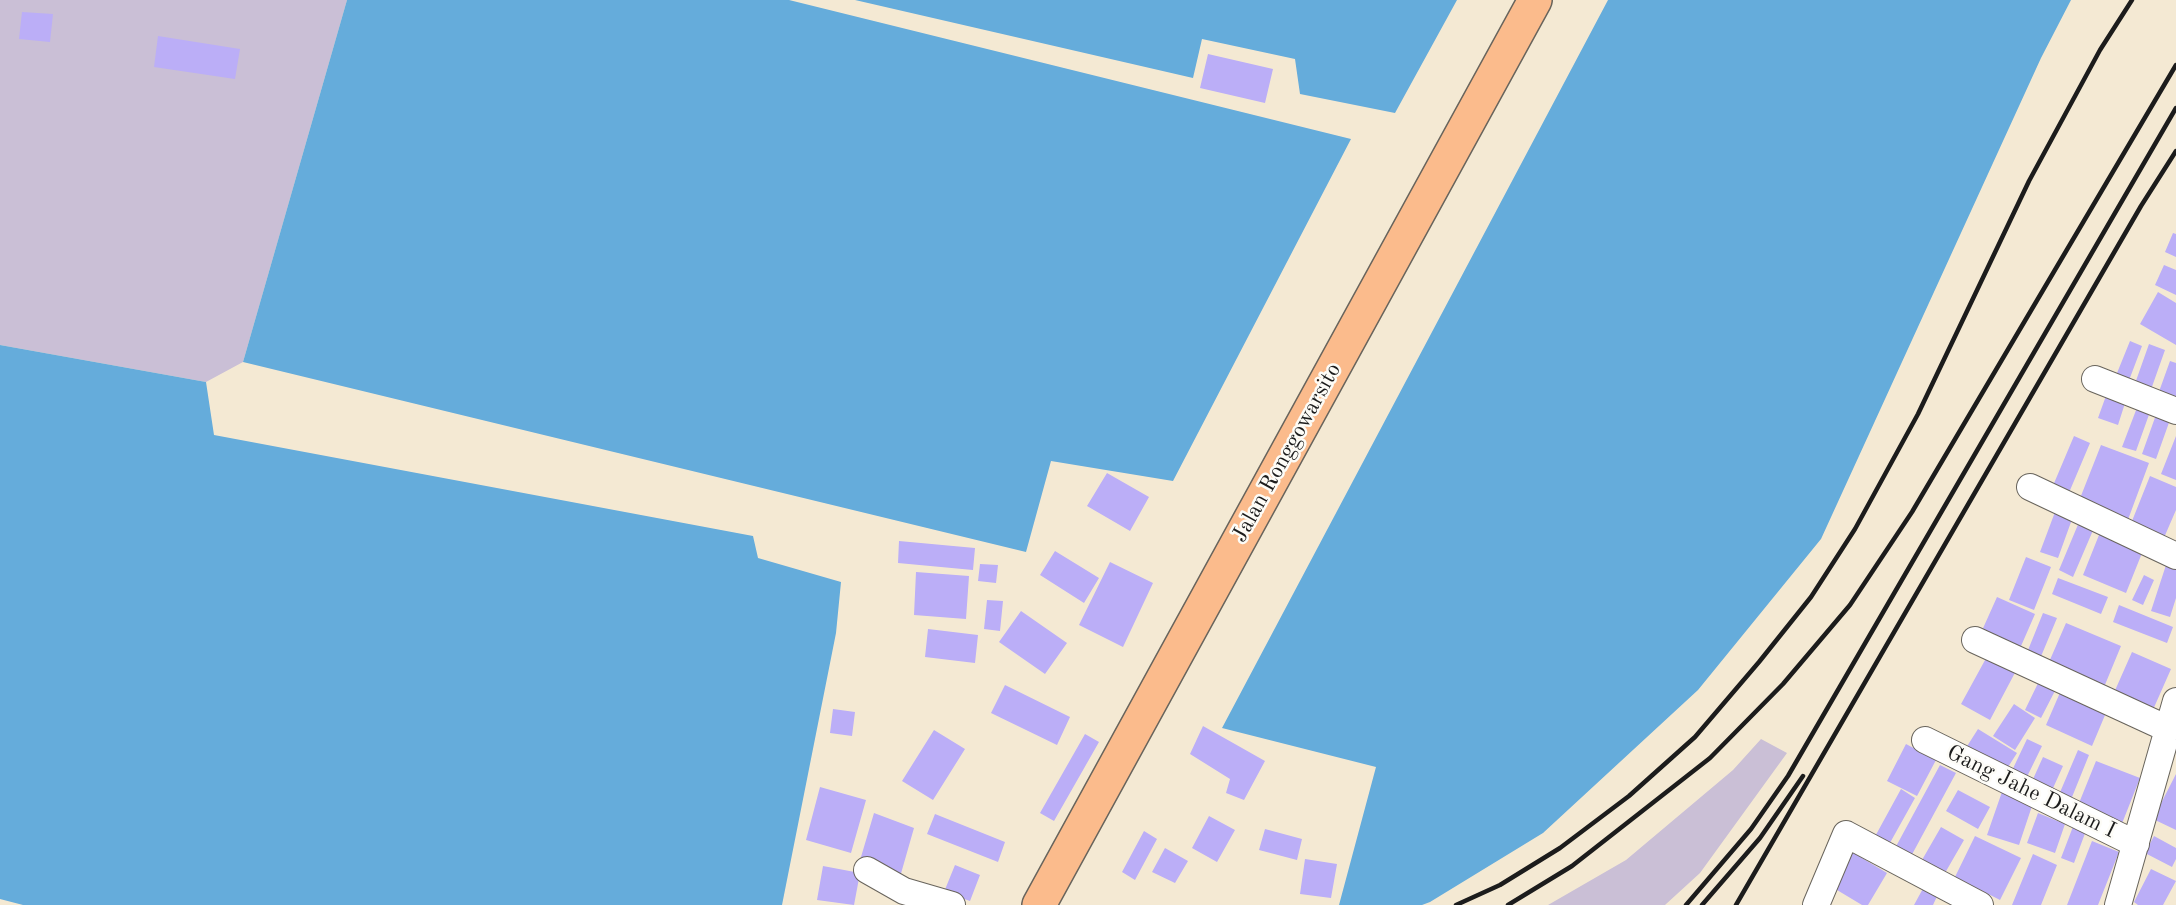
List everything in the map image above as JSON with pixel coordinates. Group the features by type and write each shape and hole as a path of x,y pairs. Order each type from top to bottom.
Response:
{"main road":[{"name":"Jalan Ronggowarsito","path":"1039,905 1535,0"}],"street":[{"path":"2095,379 2176,411"},
{"path":"2030,487 2176,556"},
{"path":"1975,640 2169,746"},
{"path":"2118,905 2169,746 2176,701"},
{"name":"Gang Jahe Dalam I","path":"1925,740 2136,844"},
{"path":"1816,905 1846,834 1980,905"},
{"path":"867,870 904,891 952,905"}],"shaded area":[{"path":"0,0 347,0 243,362 206,382 0,345"},
{"path":"1761,739 1787,753 1700,873 1665,905 1548,905 1626,860 1733,770"}],"water":[{"path":"347,0 789,0 1351,139 1173,481 1051,461 1026,552 243,362"},
{"path":"855,0 1457,0 1395,113 1300,94 1295,59 1202,39 1193,78"},
{"path":"1608,0 2071,0 2041,58 1821,539 1698,690 1543,833 1422,905 1339,905 1376,767 1222,728"},
{"path":"0,345 206,382 214,435 753,536 758,558 841,582 836,633 782,905 23,905 0,899"}],"building":[{"path":"22,12 53,14 50,42 19,39"},
{"path":"158,36 240,49 235,79 154,67"},
{"path":"1208,54 1273,69 1265,103 1200,88"},
{"path":"2173,233 2176,234 2176,257 2165,252"},
{"path":"2164,265 2176,270 2176,295 2155,285"},
{"path":"2158,292 2176,303 2176,345 2140,324"},
{"path":"2130,341 2142,346 2128,383 2115,378"},
{"path":"2149,344 2165,350 2148,398 2132,392"},
{"path":"2170,361 2176,363 2176,398 2156,400"},
{"path":"2107,393 2126,400 2118,425 2098,418"},
{"path":"2138,405 2151,409 2136,451 2122,447"},
{"path":"2157,412 2171,417 2156,459 2142,454"},
{"path":"2074,436 2090,443 2068,495 2052,488"},
{"path":"2176,436 2176,480 2161,474"},
{"path":"2101,445 2149,463 2126,525 2077,506"},
{"path":"1107,473 1149,497 1130,531 1087,506"},
{"path":"2150,476 2176,487 2176,510 2163,540 2130,526"},
{"path":"2058,504 2075,511 2058,558 2040,552"},
{"path":"2082,515 2097,521 2073,577 2059,570"},
{"path":"2101,530 2144,548 2126,593 2083,575"},
{"path":"899,541 975,548 973,570 898,563"},
{"path":"1055,551 1099,578 1084,603 1040,575"},
{"path":"2026,557 2051,567 2034,610 2009,600"},
{"path":"1110,562 1153,583 1123,647 1079,625"},
{"path":"980,564 998,565 996,583 978,581"},
{"path":"2166,565 2176,569 2176,598 2170,617 2151,611"},
{"path":"916,572 969,576 966,619 914,615"},
{"path":"2144,575 2154,580 2143,605 2132,600"},
{"path":"2058,578 2108,597 2101,614 2052,594"},
{"path":"1997,597 2035,614 2018,653 1980,635"},
{"path":"987,600 1003,601 1000,631 984,629"},
{"path":"2119,605 2173,627 2167,643 2113,622"},
{"path":"1021,611 1067,643 1045,674 999,642"},
{"path":"2043,613 2057,618 2037,666 2024,660"},
{"path":"2066,623 2121,646 2102,692 2046,669"},
{"path":"928,629 978,635 975,663 925,657"},
{"path":"1990,651 2018,667 1990,720 1961,704"},
{"path":"2132,652 2171,669 2152,712 2113,695"},
{"path":"2041,677 2058,685 2041,718 2025,710"},
{"path":"1005,685 1070,717 1057,745 991,713"},
{"path":"2062,688 2108,708 2092,746 2046,725"},
{"path":"2014,704 2035,718 2015,750 1993,736"},
{"path":"833,709 855,712 852,736 830,733"},
{"path":"1203,726 1265,761 1244,800 1226,793 1230,779 1190,754"},
{"path":"1978,729 2017,753 2003,775 1964,751"},
{"path":"934,730 965,749 933,800 902,781"},
{"path":"1085,734 1099,742 1054,821 1040,813"},
{"path":"2027,739 2042,746 2022,787 2008,779"},
{"path":"1906,744 1936,760 1917,796 1887,781"},
{"path":"2078,750 2089,755 2070,802 2058,797"},
{"path":"2043,757 2063,766 2049,797 2029,788"},
{"path":"2096,761 2140,778 2121,826 2077,808"},
{"path":"1940,765 1956,773 1909,860 1893,852"},
{"path":"2176,774 2176,830 2153,819"},
{"path":"820,787 866,800 851,853 806,840"},
{"path":"1901,789 1915,798 1886,850 1872,842"},
{"path":"2003,789 2034,800 2019,845 1987,835"},
{"path":"1958,790 1990,807 1978,829 1946,811"},
{"path":"874,813 914,828 898,884 861,857"},
{"path":"2038,813 2065,824 2055,853 2027,843"},
{"path":"935,814 1005,842 998,862 927,834"},
{"path":"1209,816 1235,830 1217,862 1192,848"},
{"path":"2074,824 2087,828 2074,863 2061,858"},
{"path":"1941,827 1964,840 1945,873 1922,860"},
{"path":"1265,829 1302,839 1297,860 1259,850"},
{"path":"1144,831 1157,839 1135,880 1122,872"},
{"path":"1975,836 2021,858 2000,900 1955,877"},
{"path":"2154,836 2176,848 2176,859 2172,867 2145,853"},
{"path":"2092,841 2119,852 2098,905 2067,905"},
{"path":"1165,848 1188,861 1175,883 1152,872"},
{"path":"1852,852 1887,873 1868,905 1862,905 1832,887"},
{"path":"2033,854 2057,865 2041,905 2012,905"},
{"path":"1305,859 1337,864 1331,898 1300,894"},
{"path":"955,865 980,875 970,901 944,892"},
{"path":"823,866 860,873 854,905 817,900"},
{"path":"2151,869 2176,881 2163,905 2138,905 2134,902"},
{"path":"1926,883 1940,890 1933,905 1914,905"}],"railway":[{"path":"1456,905 1500,885 1560,848 1629,796 1695,737 1811,597 1855,529 1918,414 2029,181 2100,50 2132,0"},
{"path":"1508,905 1572,866 1710,758 1783,684 1850,605 1912,512 2176,65"},
{"path":"1686,905 1751,829 1788,776 2176,108"},
{"path":"1736,905 2141,206 2176,151"},
{"path":"1702,905 1760,838 1803,776"}]}
